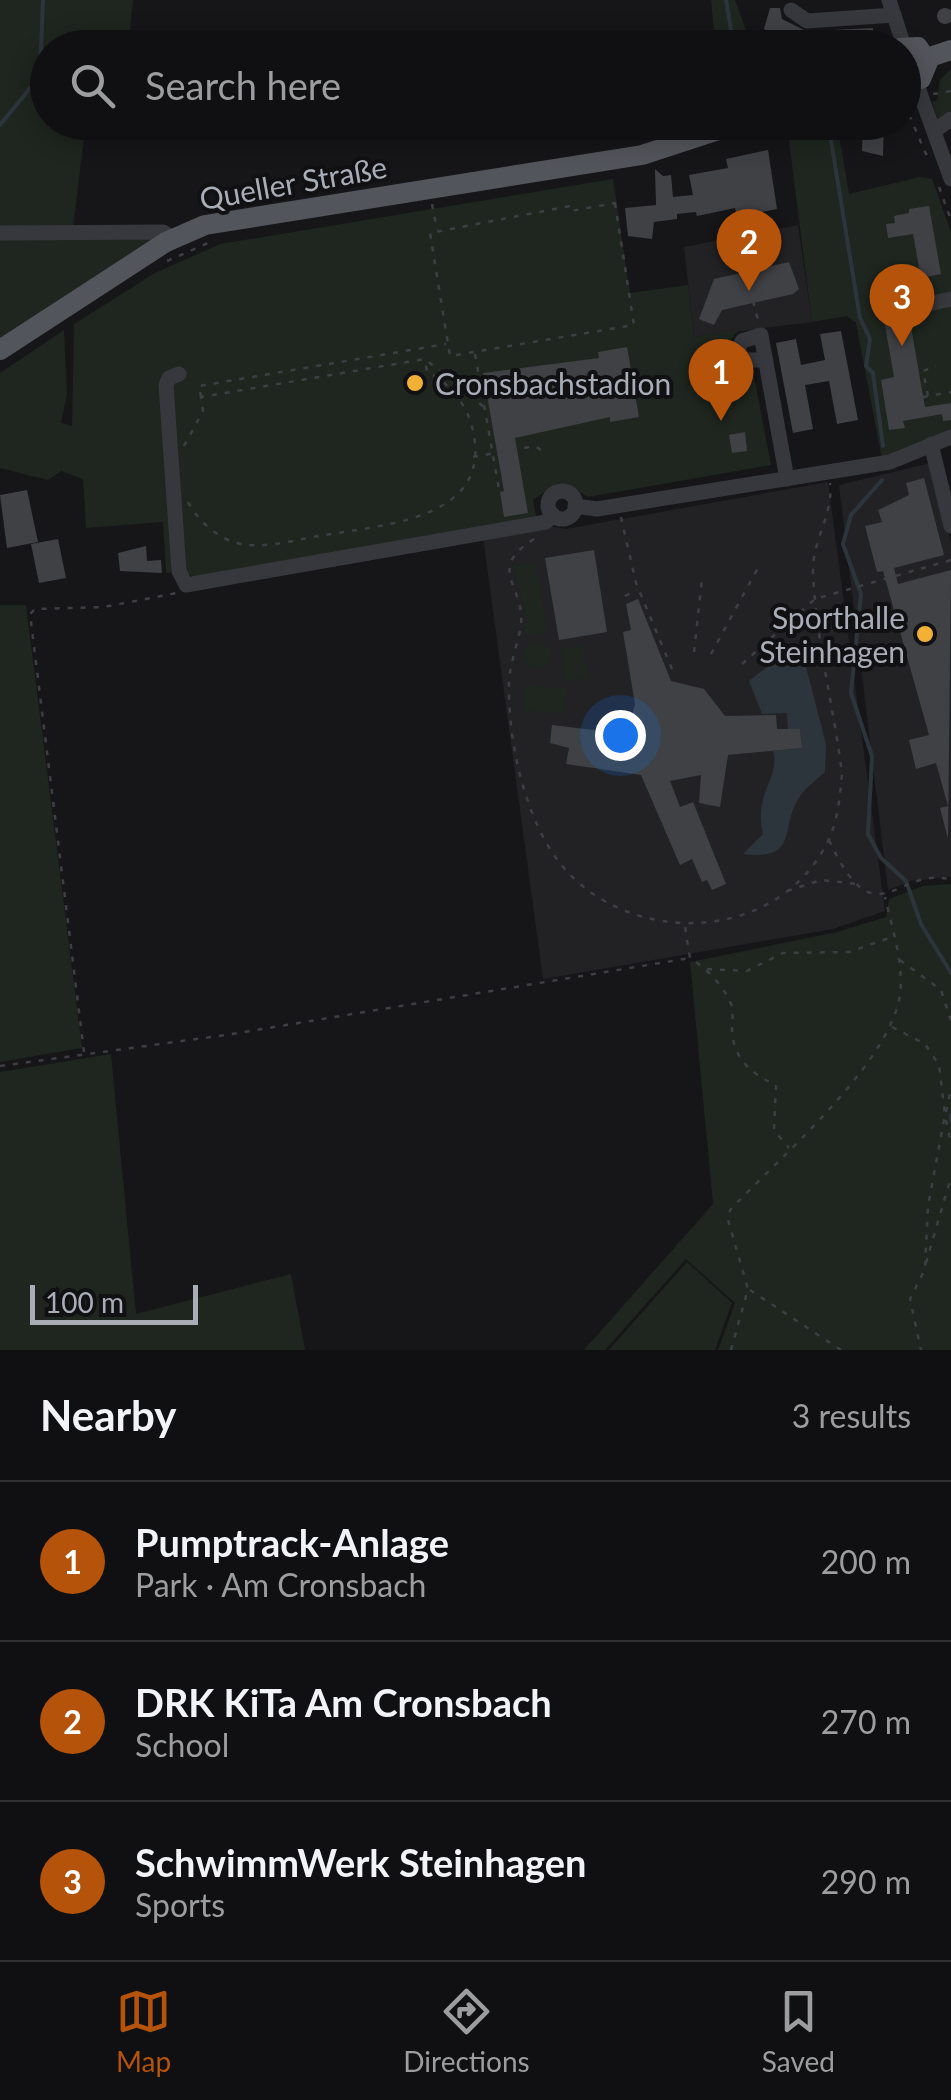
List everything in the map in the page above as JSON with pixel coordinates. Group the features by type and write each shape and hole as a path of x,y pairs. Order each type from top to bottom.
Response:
{"main road":[{"path":"921,50 928,58 921,82"},
{"path":"928,58 951,50"},
{"name":"Queller Straße","path":"0,350 173,238 205,224 642,155 703,140"}],"street":[{"path":"832,0 833,19"},
{"path":"791,10 807,21 891,7"},
{"path":"921,101 934,131 944,181"},
{"path":"934,131 951,120"},
{"path":"0,233 163,232 173,238"},
{"path":"928,304 951,300"},
{"path":"766,360 787,478"},
{"path":"179,374 169,378 166,385 180,571 186,585 549,519 548,504 558,492 571,494 576,506 619,506 890,462 951,438"},
{"path":"931,444 951,526"}],"path":[{"path":"921,90 951,91"},
{"path":"920,140 932,169"},
{"path":"944,181 951,220"},
{"path":"432,201 437,232"},
{"path":"615,203 634,325 450,356 448,344 430,233 570,206 571,211 615,203"},
{"path":"156,268 216,239"},
{"path":"753,301 758,320"},
{"path":"182,451 203,410 199,386 448,344"},
{"path":"474,352 500,495"},
{"path":"201,398 425,359 484,407"},
{"path":"187,501 218,534 233,542 263,545 430,515 457,494 473,456 474,434 463,405 439,377 428,372 425,359"},
{"path":"350,361 352,372"},
{"path":"316,366 317,378"},
{"path":"936,366 924,371 926,396 951,392"},
{"path":"282,372 284,383"},
{"path":"473,456 535,446 547,454"},
{"path":"549,519 548,530 517,550 508,574 521,609 509,684 518,757 529,801 547,844 582,884 641,917 684,926 708,925 747,914 785,891 804,874 828,840 842,774 815,598 813,555 830,499 828,472"},
{"path":"619,506 639,590 672,668"},
{"path":"742,664 815,598 951,560"},
{"path":"711,654 759,566"},
{"path":"694,652 702,579"},
{"path":"84,1054 30,614 35,608 104,607 168,596 186,585"},
{"path":"625,596 639,590"},
{"path":"784,626 804,624 821,632"},
{"path":"828,840 858,884"},
{"path":"785,891 821,880 858,884 885,896 916,883 951,880"},
{"path":"731,1350 748,1289 728,1220 730,1210 877,1052 890,1026 900,994 899,960 885,896"},
{"path":"684,926 690,958"},
{"path":"706,968 748,971 783,953 849,952 894,936"},
{"path":"0,1066 690,958 706,968 733,1007 732,1031 738,1056 754,1075 776,1085 774,1130 789,1148"},
{"path":"899,960 941,990 951,1021"},
{"path":"890,1026 924,1044 939,1065 951,1143"},
{"path":"925,1269 928,1206 951,1088"},
{"path":"921,1350 910,1299 925,1269 951,1176"},
{"path":"748,1289 842,1350"}],"shaded area":[{"path":"0,0 133,0 130,30 30,30 30,140 84,140 72,234 157,236 0,342"},
{"path":"711,0 735,0 746,30 714,30"},
{"path":"951,69 951,110 940,126 932,102 937,100 940,80"},
{"path":"789,140 840,140 849,194 920,177 932,179 951,232 951,431 882,459 856,323 847,316 812,322"},
{"name":"Cronsbachstadion","path":"613,179 630,293 688,285 694,337 739,330 729,352 740,368 754,377 771,465 588,497 569,485 556,484 533,500 537,521 197,579 183,571 166,573 163,522 86,528 83,479 61,471 48,480 0,468 0,373 64,330 67,394 61,423 72,426 74,324 155,273 220,244"},
{"path":"798,225 812,322 694,337 684,247"},
{"path":"930,463 951,543 951,877 911,881 888,890 839,485"},
{"path":"828,482 885,911 833,929 543,979 483,537 544,525 566,529"},
{"path":"536,563 547,632 526,636 524,624 528,622 513,565"},
{"path":"0,605 26,605 82,1048 0,1062"},
{"path":"538,642 547,646 551,655 547,664 538,668 529,664 525,655 529,646"},
{"path":"583,645 589,678 566,682 561,649"},
{"path":"785,653 806,667 826,744 825,772 800,797 780,848 760,855 743,854 763,834 761,807 773,769 773,751 802,748 800,729 788,730 787,713 762,714 749,681"},
{"path":"526,685 567,689 564,714 524,710"},
{"path":"951,884 951,1350 718,1350 735,1303 686,1259 605,1350 584,1350 713,1204 690,962 837,932 886,917 889,899 923,886"},
{"path":"111,1054 136,1314 291,1274 305,1350 0,1350 0,1072"},
{"path":"687,1262 732,1303 715,1350 609,1350"}],"building":[{"path":"770,8 780,8 782,19 804,30 766,30"},
{"path":"939,10 951,10 951,22 939,22"},
{"path":"862,140 883,140 883,156 862,151"},
{"path":"768,150 777,209 737,217 735,208 697,216 696,212 677,214 677,219 654,222 652,239 628,236 625,208 656,205 655,169 663,176 671,175 673,197 693,195 689,175 728,168 726,159"},
{"path":"929,206 941,274 921,278 913,234 888,238 886,224 895,223 894,216 909,213 909,209"},
{"path":"789,262 799,289 793,294 722,310 714,325 699,319 714,279"},
{"path":"903,281 925,407 951,403 951,420 943,421 942,414 903,421 905,428 889,430 881,380 894,377 878,285"},
{"path":"841,331 858,420 837,424 829,381 805,385 813,429 793,433 776,343 796,339 801,365 825,360 820,334"},
{"path":"627,347 639,417 610,422 610,417 515,438 528,513 504,517 500,492 504,491 483,373 599,358 598,352"},
{"path":"745,432 747,451 732,453 729,435"},
{"path":"924,478 944,555 894,568 898,584 951,570 948,839 940,808 948,806 936,763 916,769 909,740 929,735 883,571 877,572 865,526 882,522 878,510 909,495 906,483"},
{"path":"27,490 38,542 7,548 0,495"},
{"path":"58,539 66,578 39,583 31,544"},
{"path":"146,546 147,561 161,560 162,573 120,571 118,553"},
{"path":"594,550 607,632 559,640 545,558"},
{"path":"638,599 671,681 704,689 725,716 776,715 777,729 800,729 802,748 728,755 720,807 699,803 701,775 670,781 680,807 693,802 726,884 712,890 707,880 702,882 692,859 680,865 641,775 566,764 569,748 550,743 552,725 627,734 635,704 623,632 631,630 626,604"}],"waterway":[{"path":"42,30 43,0"},
{"path":"726,0 731,30"},
{"path":"0,125 30,88"},
{"path":"831,140 860,318 870,339 866,366 873,373 883,446"},
{"path":"882,480 851,515 843,544 861,594 851,693 872,756 868,834 881,858 906,881 921,924 951,973"},
{"path":"951,1115 951,1120"}],"place":[{"name":"DRK KiTa Am Cronsbach","path":"749,291"},
{"name":"SchwimmWerk Steinhagen","path":"902,346"},
{"name":"Cronsbachstadion","path":"415,383"},
{"name":"Pumptrack-Anlage","path":"721,421"},
{"name":"Sporthalle Steinhagen","path":"925,634"}]}
